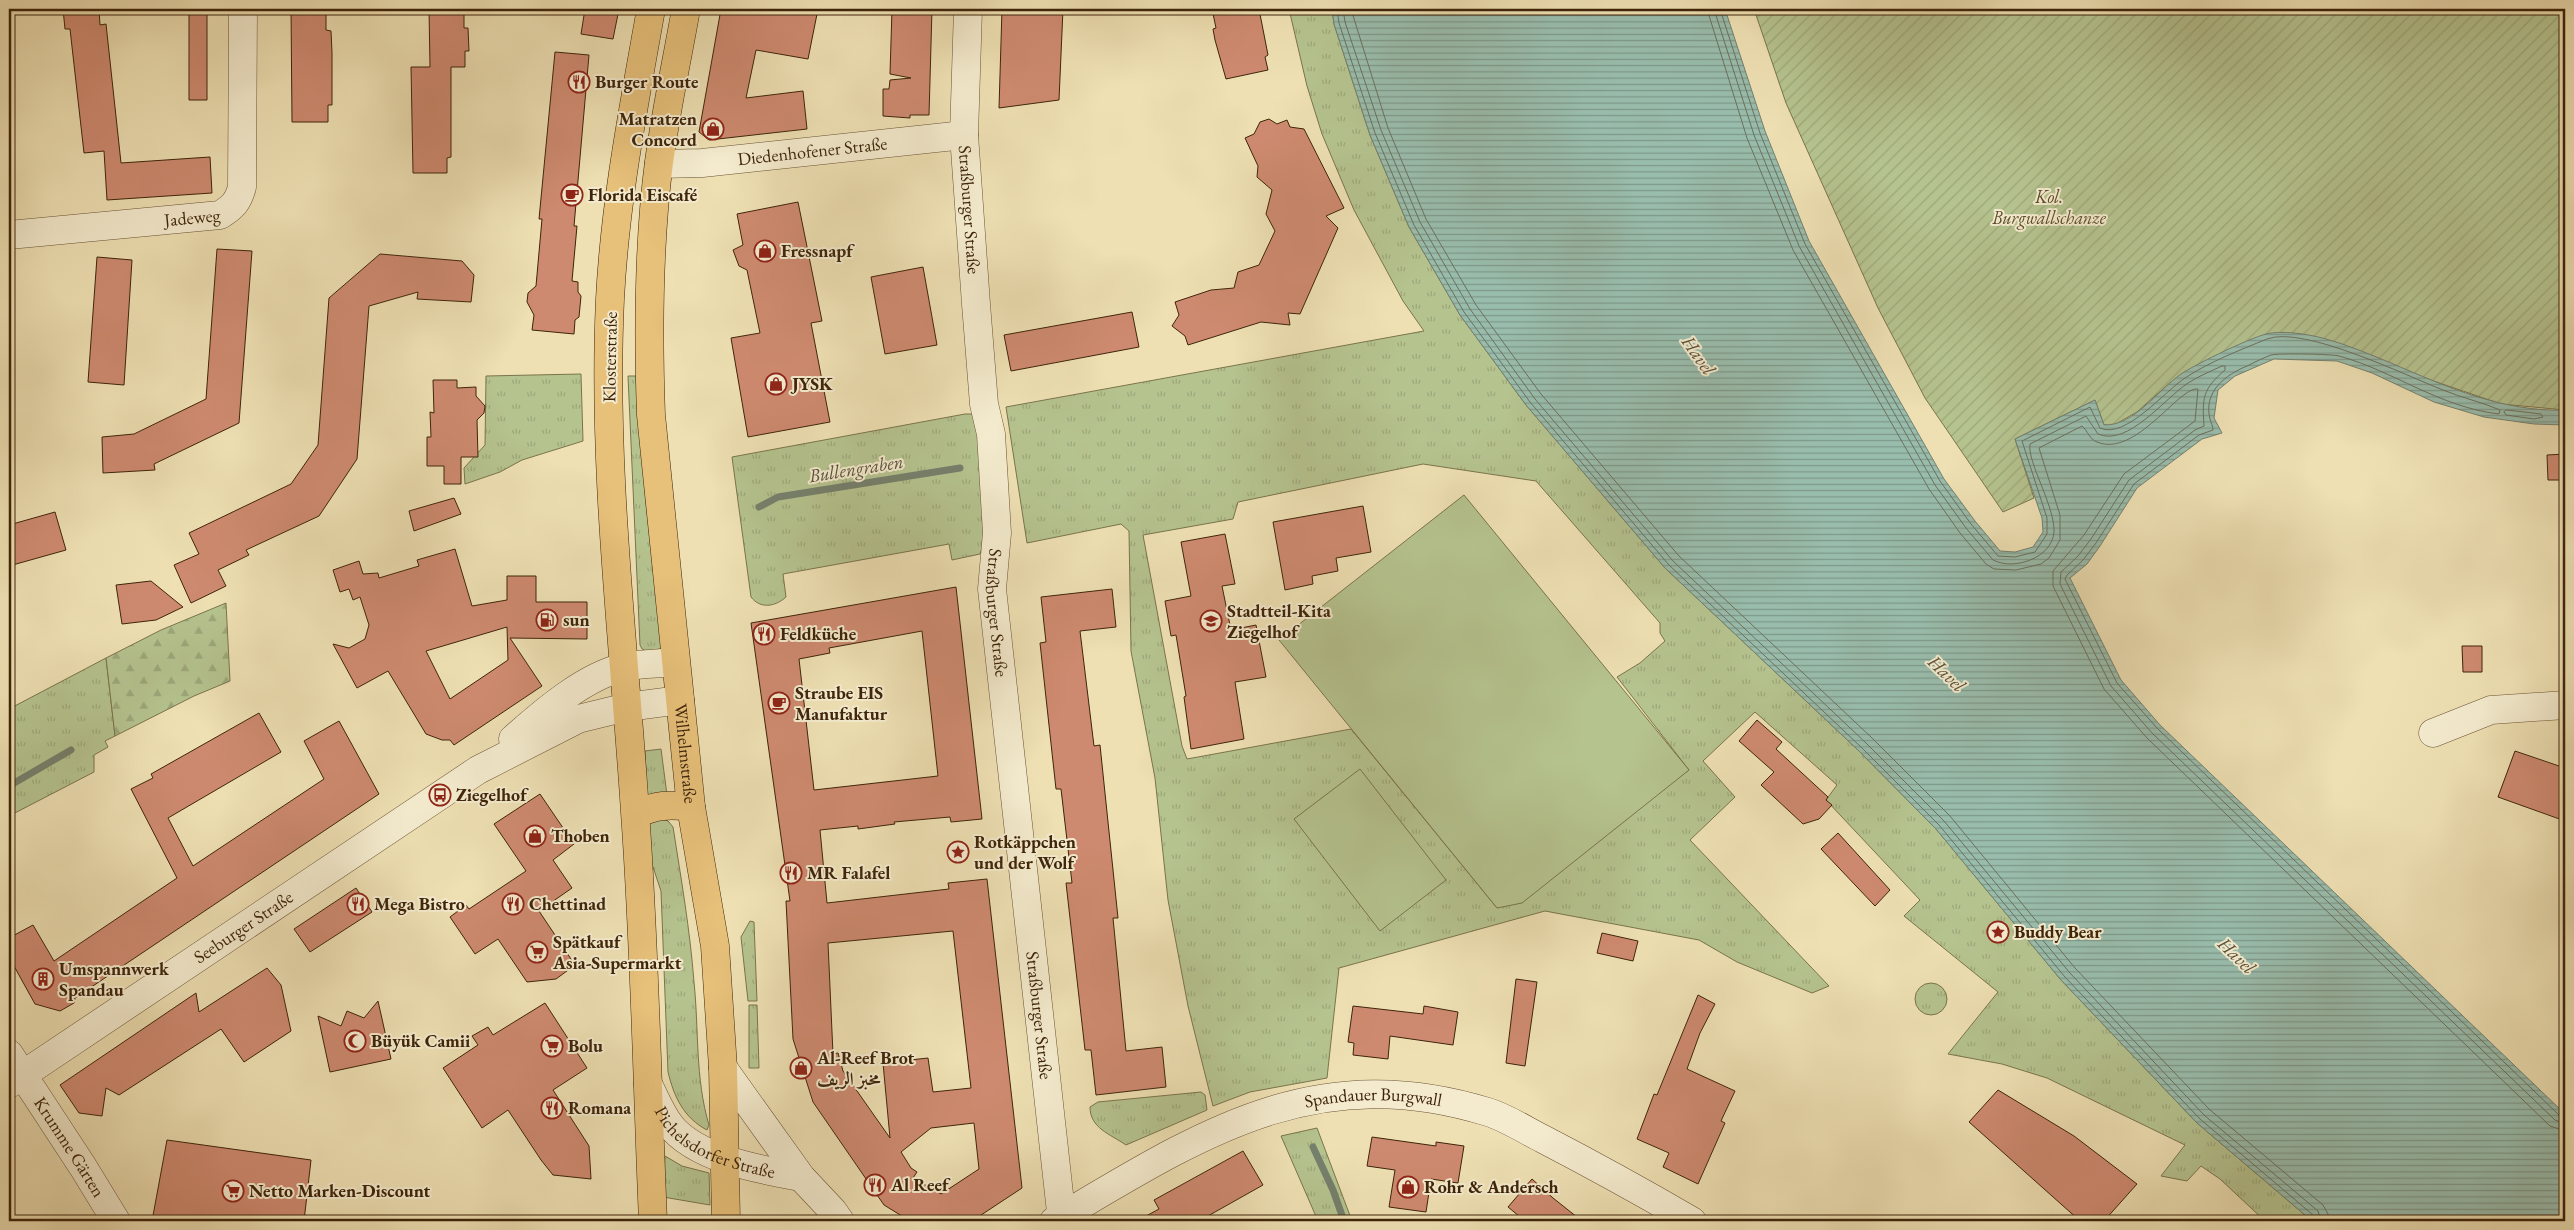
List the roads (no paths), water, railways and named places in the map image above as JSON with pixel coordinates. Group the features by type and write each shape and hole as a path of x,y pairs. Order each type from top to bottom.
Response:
{"main road":[{"name":"Klosterstraße","path":"627,707 610,436 608,375 610,297 627,142 651,9"},
{"path":"680,700 651,416 649,287 659,164 686,9"},
{"name":"Wilhelmstraße","path":"680,700 691,807 715,946 723,1068 726,1221"},
{"path":"627,707 636,814 653,1221"},
{"path":"636,814 652,806 667,804 691,807"}],"street":[{"name":"Jadeweg","path":"9,236 220,215 231,208 238,201 242,187 243,9"},
{"name":"Straßburger Straße","path":"968,9 964,135 984,404 991,434 998,533 992,589 1059,1220"},
{"name":"Diedenhofener Straße","path":"659,164 702,163 964,135"},
{"path":"625,667 675,662"},
{"name":"Seeburger Straße","path":"478,770 536,718 574,691 625,667"},
{"name":"Wilhelmstraße","path":"627,707 680,700"},
{"path":"2434,732 2491,710 2565,706"},
{"name":"Seeburger Straße","path":"13,1071 478,770 578,719 627,707"},
{"name":"Pichelsdorfer Straße","path":"723,1068 801,1177 840,1221"},
{"name":"Krumme Gärten","path":"13,1071 83,1167 116,1221"},
{"name":"Pichelsdorfer Straße","path":"648,1084 670,1126 686,1139 726,1159 801,1177"},
{"name":"Spandauer Burgwall","path":"1059,1220 1152,1162 1247,1118 1297,1102 1353,1094 1423,1096 1490,1112 1604,1170 1692,1221"}],"water":[{"name":"Havel","path":"1332,9 1725,9 1765,131 1809,241 1944,479 2000,551 2015,552 2033,547 2043,532 2042,518 2015,439 2095,400 2104,425 2115,424 2125,420 2145,406 2181,374 2226,350 2271,333 2302,334 2332,341 2362,351 2454,389 2497,402 2542,410 2565,410 2565,425 2534,424 2484,417 2434,402 2372,373 2337,361 2274,359 2235,376 2218,390 2214,418 2222,433 2202,439 2137,488 2087,564 2070,578 2121,680 2160,725 2565,1114 2565,1221 2312,1221 2197,1123 2061,980 1936,829 1859,751 1665,568 1526,405 1460,315 1409,227 1370,135 1334,24"}],"waterway":[{"name":"Bullengraben","path":"759,507 778,497 960,468"},
{"name":"Bullengraben","path":"9,786 71,750"},
{"path":"1313,1147 1333,1190 1344,1221"}],"place":[{"name":"Burger Route","path":"579,82"},
{"name":"Matratzen Concord","path":"713,129"},
{"name":"Florida Eiscafé","path":"572,195"},
{"name":"Fressnapf","path":"765,251"},
{"name":"JYSK","path":"776,384"},
{"name":"sun","path":"547,620"},
{"name":"Stadtteil-Kita Ziegelhof","path":"1211,621"},
{"name":"Feldküche","path":"764,634"},
{"name":"Straube EIS Manufaktur","path":"779,703"},
{"name":"Ziegelhof","path":"440,795"},
{"name":"Thoben","path":"535,836"},
{"name":"Rotkäppchen und der Wolf","path":"958,852"},
{"name":"MR Falafel","path":"791,873"},
{"name":"Mega Bistro","path":"358,904"},
{"name":"Chettinad","path":"513,904"},
{"name":"Buddy Bear","path":"1998,932"},
{"name":"Spätkauf Asia-Supermarkt","path":"537,952"},
{"name":"Umspannwerk Spandau","path":"43,979"},
{"name":"Büyük Camii","path":"355,1041"},
{"name":"Bolu","path":"552,1046"},
{"name":"Al-Reef Brot مخبز الريف","path":"801,1068"},
{"name":"Romana","path":"552,1108"},
{"name":"Al Reef","path":"875,1185"},
{"name":"Rohr & Andersch","path":"1408,1187"},
{"name":"Netto Marken-Discount","path":"233,1191"}],"park label":[{"name":"Kol. Burgwallschanze","path":"2049,207"}]}
